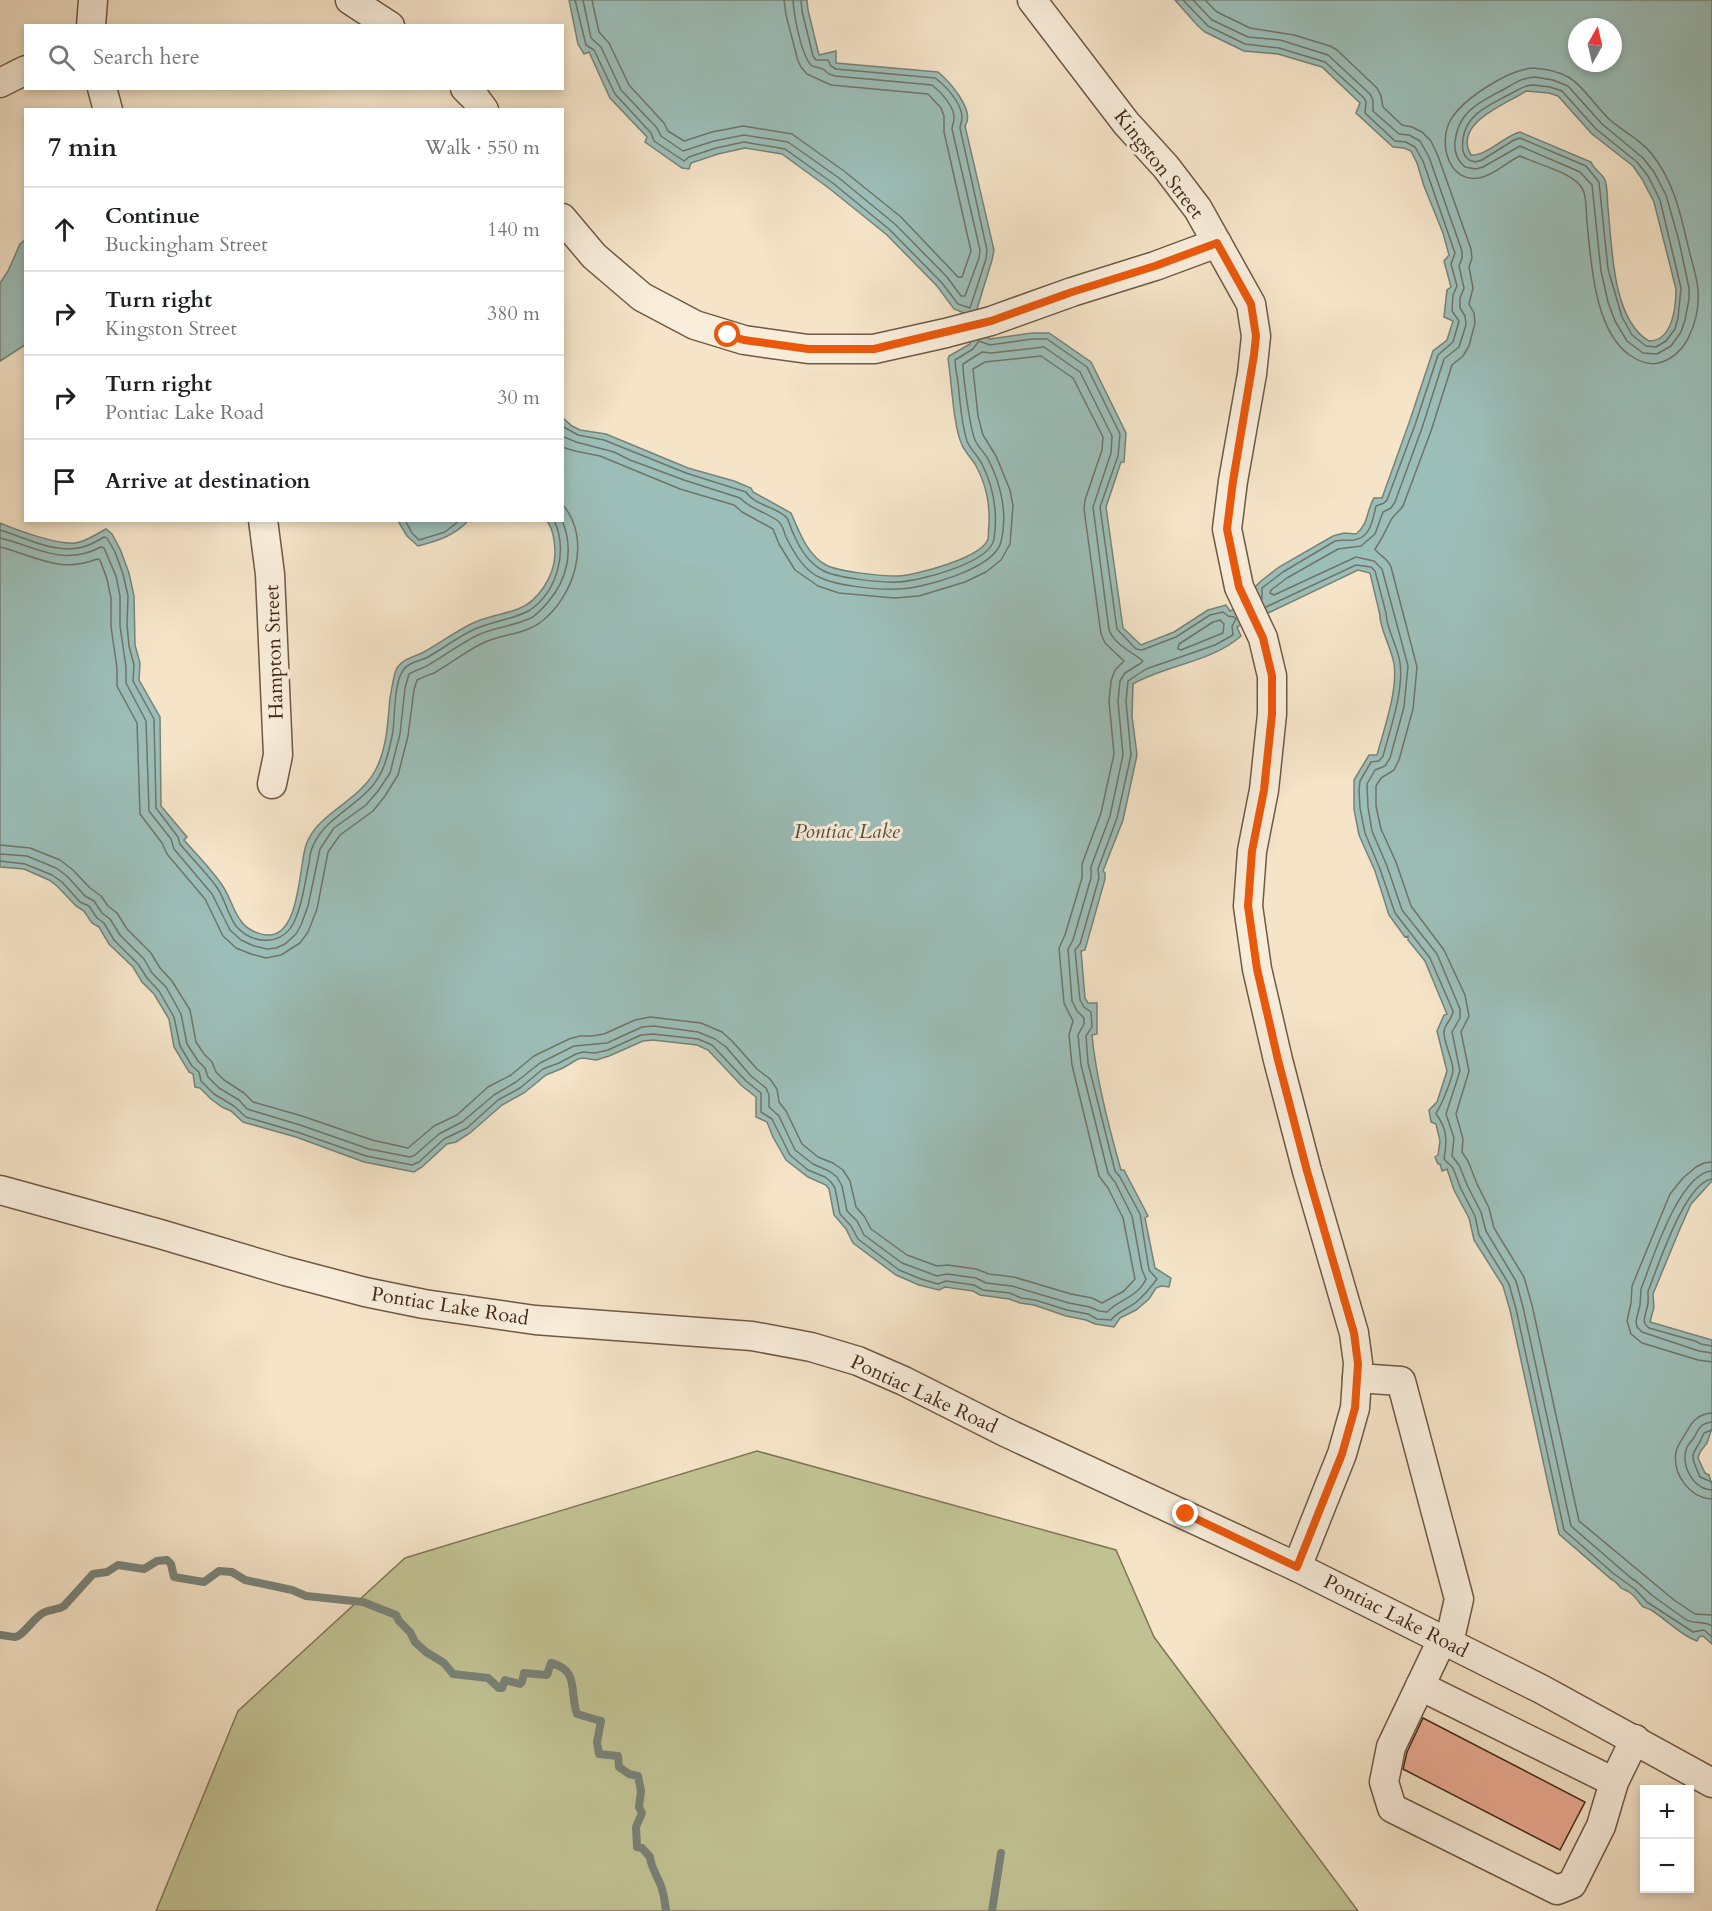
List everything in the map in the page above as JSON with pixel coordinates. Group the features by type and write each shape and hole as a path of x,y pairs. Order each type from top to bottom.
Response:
{"street":[{"path":"91,24 93,0"},
{"path":"350,0 387,24"},
{"name":"Kingston Street","path":"1032,0 1126,123 1166,167 1198,209 1251,304 1256,336 1227,529 1239,587 1263,638 1272,676 1272,714 1264,790 1252,851 1248,906 1257,969 1278,1060 1307,1171 1354,1333 1358,1364 1355,1408 1342,1454 1297,1567"},
{"path":"0,83 24,71"},
{"path":"103,90 107,108"},
{"path":"467,90 483,108"},
{"path":"564,220 594,256 642,297 695,325 744,340 808,349 874,349 946,333 991,321 1217,243"},
{"name":"Hampton Street","path":"263,522 270,574 278,755 272,784"},
{"name":"Pontiac Lake Road","path":"0,1190 285,1271 400,1299 535,1320 752,1336 811,1347 858,1361 904,1381 1005,1432 1297,1567 1541,1689 1712,1783"},
{"path":"1358,1378 1401,1381 1459,1599 1446,1641 1420,1686 1391,1747 1384,1782 1392,1808 1557,1890 1572,1884 1601,1826 1614,1782 1635,1739"},
{"path":"1420,1686 1614,1782"}],"green space":[{"path":"757,1451 1116,1550 1154,1637 1358,1911 156,1911 238,1711 405,1558"}],"water":[{"name":"Pontiac Lake","path":"569,0 807,0 819,55 836,51 836,63 938,72 948,82 960,97 967,112 965,126 994,250 976,312 983,335 990,339 1049,333 1091,362 1126,433 1124,462 1121,462 1106,507 1123,628 1141,645 1174,632 1208,610 1226,605 1230,611 1256,598 1255,587 1279,567 1333,536 1344,533 1356,534 1360,530 1374,498 1382,498 1433,351 1447,340 1453,321 1444,317 1447,290 1451,287 1444,261 1449,255 1443,233 1411,151 1393,147 1356,113 1360,103 1322,67 1278,54 1244,51 1205,32 1175,0 1712,0 1712,1181 1691,1204 1679,1231 1653,1294 1654,1307 1650,1322 1712,1340 1712,1428 1707,1443 1698,1458 1705,1473 1709,1475 1712,1485 1712,1644 1703,1636 1697,1641 1691,1638 1650,1609 1643,1607 1633,1595 1621,1588 1559,1534 1503,1286 1474,1240 1469,1218 1454,1190 1447,1169 1442,1171 1435,1157 1438,1155 1440,1141 1436,1124 1431,1122 1429,1110 1437,1102 1447,1071 1437,1031 1444,1015 1447,1014 1425,961 1408,940 1408,936 1405,937 1389,915 1375,871 1359,835 1354,809 1354,780 1369,755 1377,755 1390,709 1395,674 1391,652 1381,625 1370,573 1358,570 1266,614 1263,613 1237,627 1241,636 1217,652 1133,684 1132,716 1137,755 1123,820 1103,871 1105,879 1085,950 1081,951 1085,998 1088,1003 1097,1003 1097,1034 1092,1035 1094,1052 1116,1154 1121,1170 1124,1170 1148,1216 1145,1218 1155,1268 1171,1278 1169,1287 1156,1288 1149,1299 1136,1310 1120,1318 1114,1327 1095,1324 1009,1299 980,1295 973,1291 945,1287 939,1290 919,1285 896,1275 853,1243 846,1229 834,1215 829,1189 826,1185 808,1177 786,1160 767,1122 756,1117 756,1097 742,1086 708,1050 697,1045 643,1041 596,1060 578,1059 546,1075 524,1093 502,1105 470,1133 456,1142 447,1144 414,1172 364,1162 296,1137 243,1122 231,1111 211,1099 200,1088 195,1087 193,1074 189,1072 174,1047 169,1019 154,994 142,982 133,967 109,944 99,927 92,923 84,911 49,880 24,869 0,867 0,523 37,536 68,543 83,541 106,529 112,534 129,573 134,596 135,645 140,663 139,680 160,717 161,806 187,837 184,840 222,885 243,924 253,931 268,935 279,932 292,912 306,845 312,833 320,823 362,788 378,765 385,741 390,698 397,668 406,660 477,621 525,606 544,587 552,571 555,550 553,533 548,522 564,522 564,419 580,430 606,434 688,468 751,488 753,492 791,513 809,549 819,561 832,567 850,572 907,575 962,559 983,546 988,539 988,501 979,471 963,448 959,437 948,359 949,356 970,344 971,339 964,313 954,309 937,286 887,235 782,154 745,148 691,163 689,169 682,168 645,142 647,137 610,98 589,52 584,54 578,44","holes":["1526,91 1558,96 1592,134 1633,166 1654,202 1676,289 1672,321 1668,329 1657,339 1649,341 1637,331 1621,300 1613,261 1606,183 1591,162 1520,132 1483,152 1471,155 1467,144 1469,133 1484,116"]},
{"path":"24,241 24,346 0,361 0,283 20,244"},
{"path":"399,522 467,522 451,534 418,546 407,536"}],"building":[{"path":"1423,1718 1585,1802 1560,1850 1403,1769 1407,1752"}],"waterway":[{"path":"0,1635 18,1636 41,1614 64,1606 93,1574 107,1572 118,1565 144,1569 157,1561 167,1560 171,1564 174,1577 204,1582 219,1571 232,1572 245,1580 292,1590 306,1596 363,1602 396,1615 415,1642 444,1663 453,1674 488,1678 499,1688 502,1688 505,1680 520,1684 524,1673 547,1675 551,1663 560,1666 570,1676 577,1714 601,1721 597,1742 599,1754 618,1756 619,1767 629,1774 638,1776 641,1791 639,1807 642,1813 636,1827 637,1847 642,1848 650,1857 662,1889 666,1911"},
{"path":"992,1911 1001,1853"}],"route":[{"path":"728,335 744,340 808,349 874,349 991,321 1217,243 1251,304 1256,336 1254,355 1227,529 1239,587 1263,638 1272,676 1272,714 1264,790 1252,851 1248,906 1257,969 1278,1060 1307,1171 1354,1333 1358,1364 1355,1408 1342,1454 1297,1567 1186,1514"}]}
